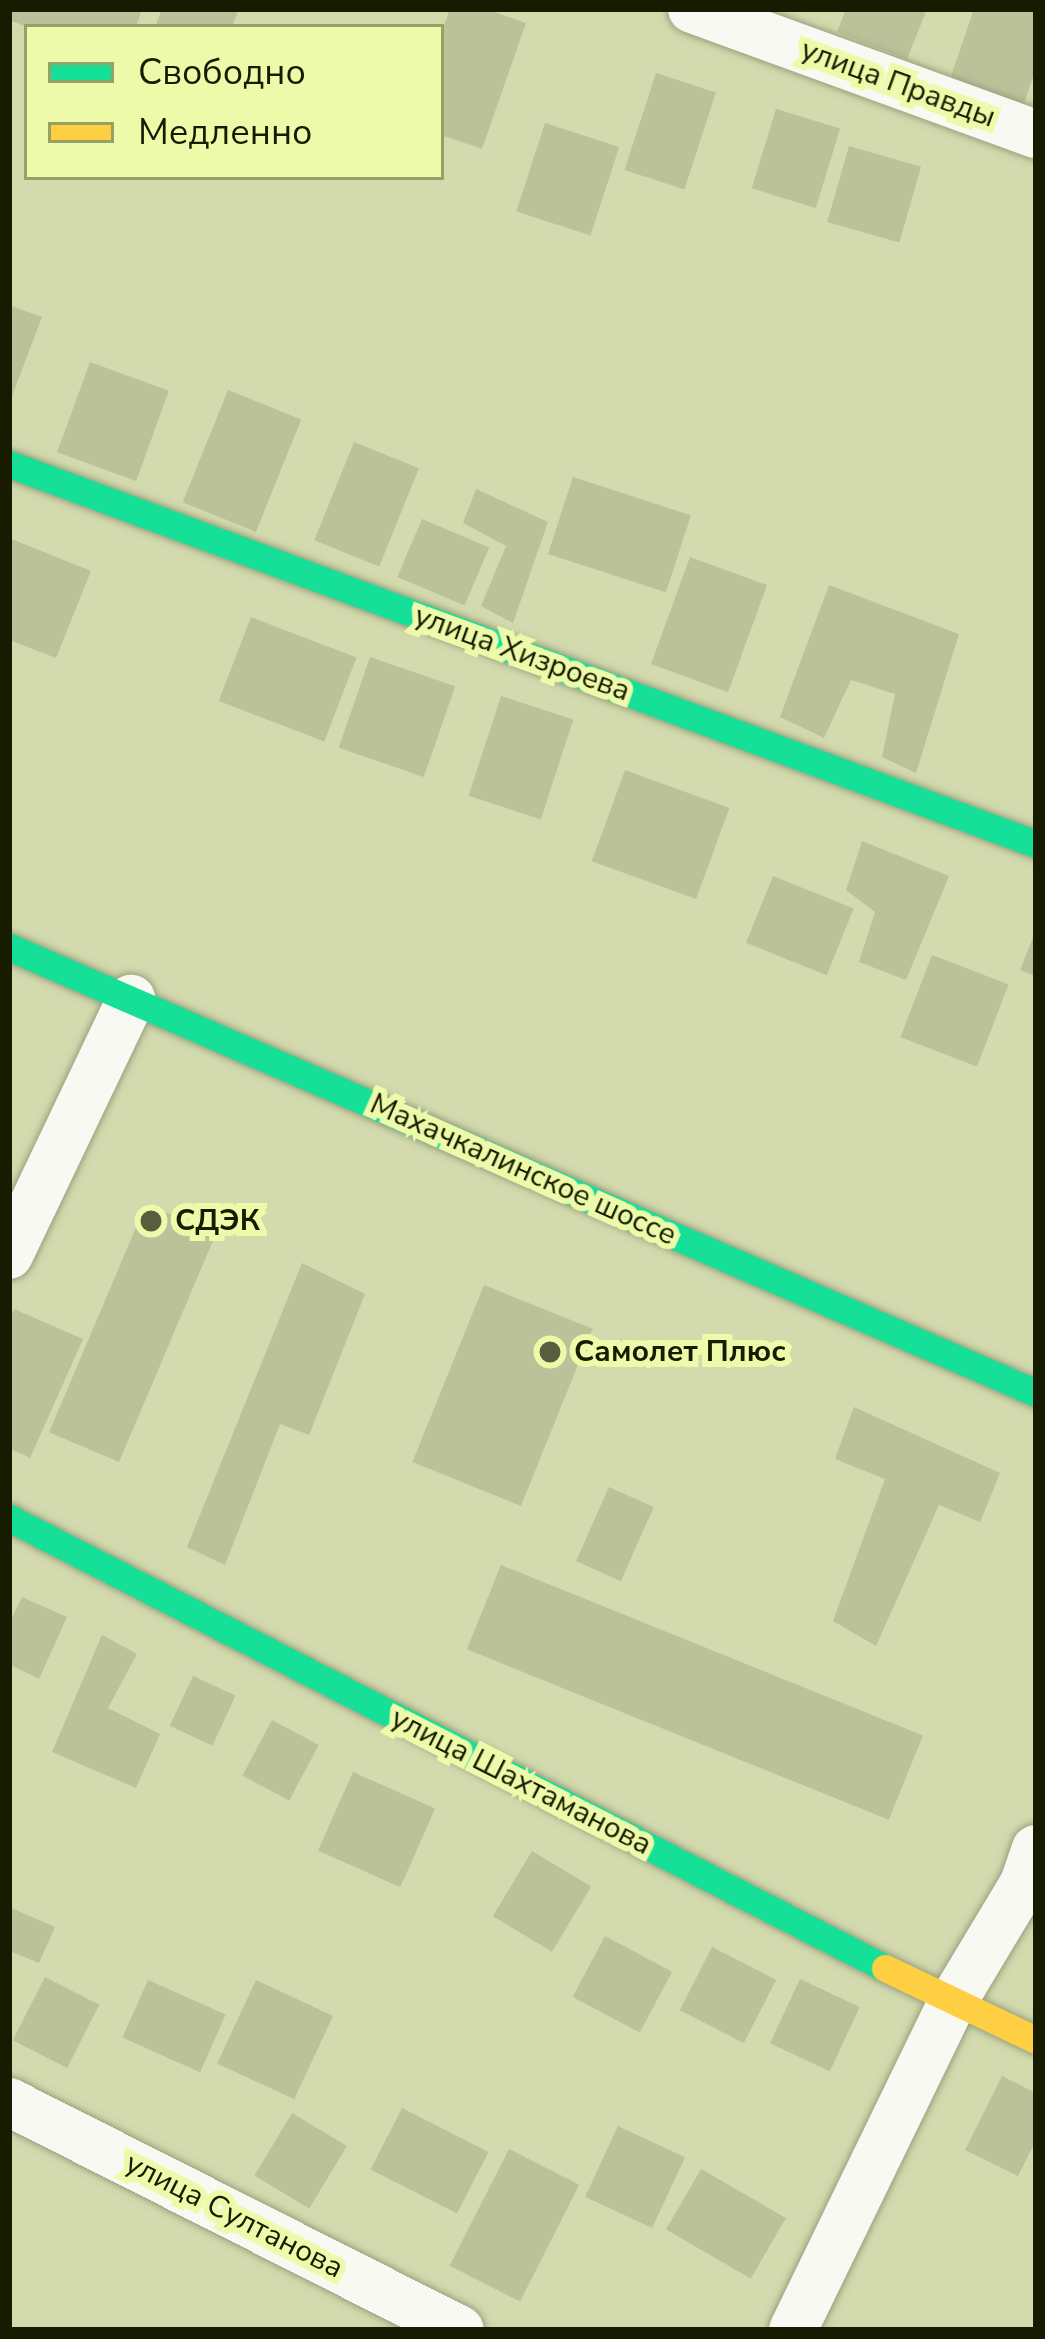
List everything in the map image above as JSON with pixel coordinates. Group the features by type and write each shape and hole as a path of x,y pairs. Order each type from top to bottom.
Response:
{"main road":[{"name":"улица Хизроева","path":"9,464 1036,844"},
{"name":"Махачкалинское шоссе","path":"9,947 1036,1394"},
{"name":"улица Шахтаманова","path":"9,1518 952,2003 1036,2040"}],"street":[{"name":"улица Правды","path":"692,9 1036,134"},
{"path":"9,1256 130,999"},
{"path":"793,2330 952,2003 1024,1883 1036,1849"},
{"name":"улица Султанова","path":"9,2102 460,2330"}],"building":[{"path":"12,9 142,9 137,24 24,26 9,20"},
{"path":"162,9 239,9 233,24 156,24"},
{"path":"450,9 485,9 526,23 482,149 444,136 444,26"},
{"path":"846,9 927,9 907,59 837,32"},
{"path":"974,9 1036,9 1036,68 1024,104 950,79"},
{"path":"656,73 716,92 684,189 624,170"},
{"path":"776,109 840,129 816,208 752,188"},
{"path":"545,123 619,147 590,236 516,211"},
{"path":"849,146 921,167 899,243 827,222"},
{"path":"9,305 42,317 9,404"},
{"path":"90,362 169,391 136,481 57,452"},
{"path":"228,390 301,420 256,532 183,502"},
{"path":"354,442 419,468 379,567 314,540"},
{"path":"573,477 691,515 666,592 548,554"},
{"path":"476,489 548,522 513,623 481,606 506,546 463,523"},
{"path":"422,519 489,548 465,606 397,577"},
{"path":"9,538 91,571 56,658 9,640"},
{"path":"690,557 767,585 728,692 651,664"},
{"path":"829,585 959,634 916,773 882,757 895,694 851,680 824,738 780,717"},
{"path":"251,617 356,657 324,742 219,701"},
{"path":"370,657 455,686 424,777 339,748"},
{"path":"501,696 573,719 541,819 469,796"},
{"path":"625,770 729,808 696,899 592,861"},
{"path":"862,841 949,876 906,980 859,962 875,912 846,890"},
{"path":"773,876 854,909 827,975 746,943"},
{"path":"1036,930 1036,976 1020,970"},
{"path":"932,955 1009,984 977,1067 900,1037"},
{"path":"146,1204 216,1234 119,1462 49,1432"},
{"path":"302,1263 365,1294 309,1435 280,1424 225,1565 187,1547"},
{"path":"484,1285 592,1329 521,1506 412,1462"},
{"path":"14,1309 83,1339 30,1458 9,1448 9,1319"},
{"path":"854,1407 1000,1473 980,1522 939,1505 876,1646 833,1621 885,1479 835,1459"},
{"path":"609,1487 654,1507 621,1581 576,1561"},
{"path":"501,1565 923,1735 889,1820 467,1649"},
{"path":"22,1597 67,1617 39,1679 9,1664 9,1624"},
{"path":"102,1635 137,1654 108,1708 160,1734 136,1788 52,1752"},
{"path":"193,1676 236,1696 212,1746 170,1726"},
{"path":"272,1720 319,1745 289,1801 242,1776"},
{"path":"353,1772 435,1809 400,1887 318,1851"},
{"path":"532,1851 591,1887 552,1952 493,1916"},
{"path":"9,1907 55,1927 39,1963 12,1952 9,1958"},
{"path":"605,1936 672,1972 640,2033 573,1997"},
{"path":"712,1947 776,1980 744,2043 680,2010"},
{"path":"45,1977 99,2005 67,2068 13,2040"},
{"path":"800,1979 860,2007 830,2071 770,2043"},
{"path":"148,1980 226,2015 200,2072 122,2038"},
{"path":"256,1980 333,2016 294,2099 217,2063"},
{"path":"1002,2076 1036,2093 1036,2140 1018,2176 965,2150"},
{"path":"402,2108 488,2152 457,2214 371,2169"},
{"path":"292,2113 347,2146 309,2209 254,2176"},
{"path":"618,2126 685,2157 652,2228 585,2197"},
{"path":"509,2149 579,2185 520,2302 450,2266"},
{"path":"701,2169 786,2218 751,2279 666,2230"}],"traffic: fast":[{"path":"9,464 1036,844"},
{"path":"9,947 1036,1393"},
{"path":"9,1518 885,1968"}],"traffic: slow":[{"path":"885,1968 1036,2040"}],"place":[{"name":"СДЭК","path":"151,1221"},
{"name":"Самолет Плюс","path":"550,1352"}]}
